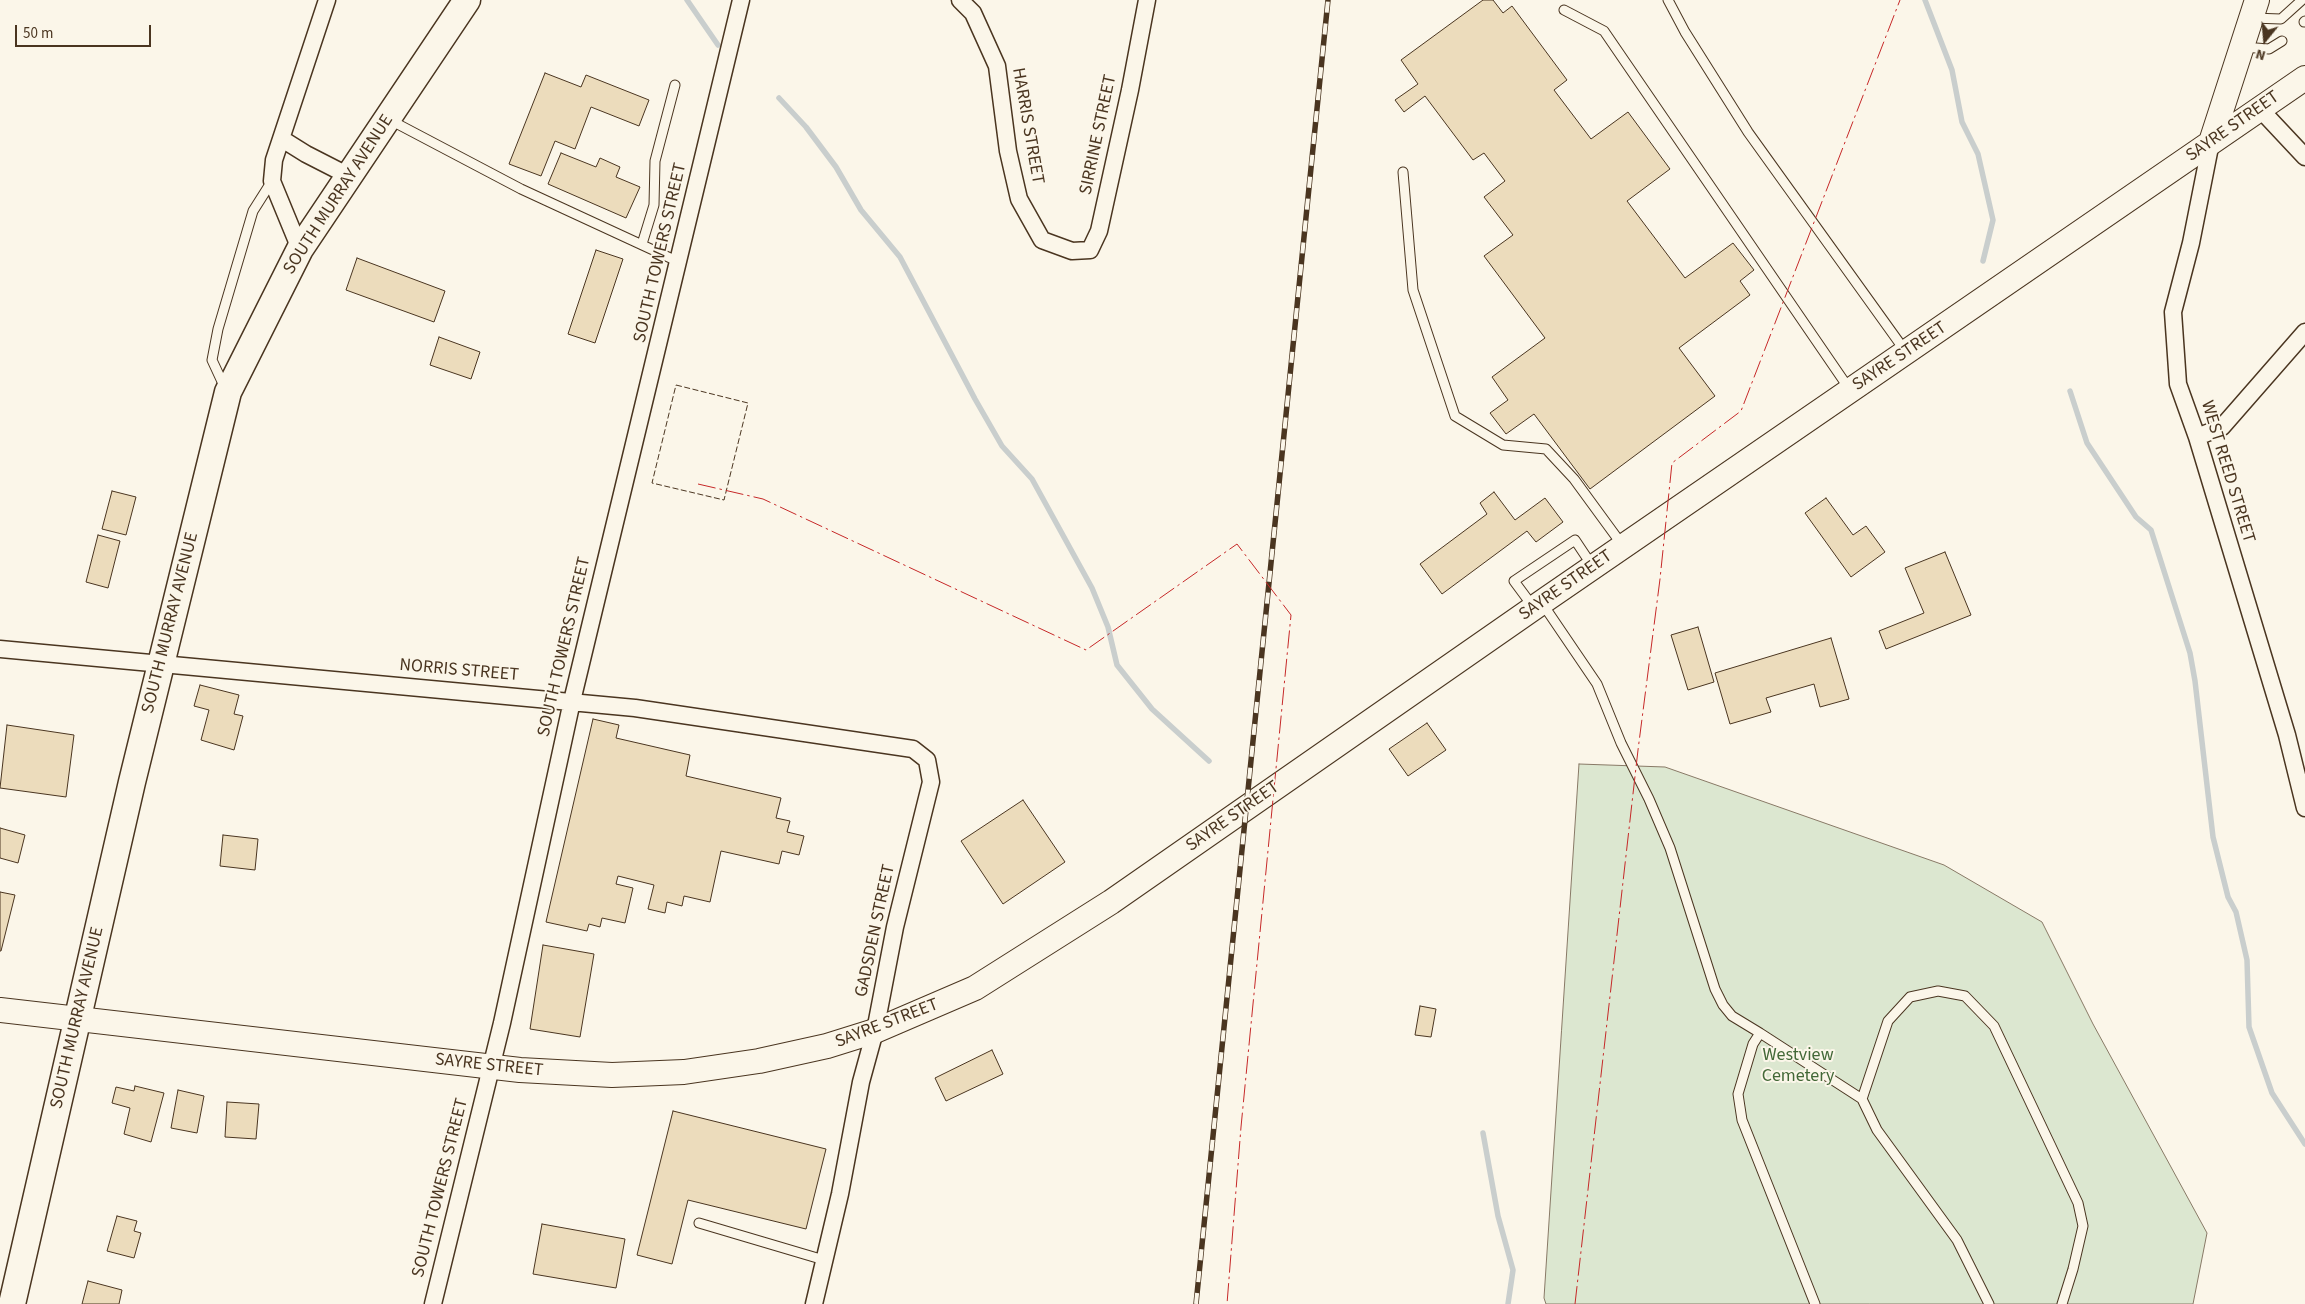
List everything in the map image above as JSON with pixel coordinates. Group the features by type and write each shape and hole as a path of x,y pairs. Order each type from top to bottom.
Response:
{"main road":[{"name":"SOUTH MURRAY AVENUE","path":"12,1304 161,662 228,392 300,248 468,0"},
{"path":"2211,142 2255,9"},
{"name":"SAYRE STREET","path":"0,1010 491,1067 612,1075 684,1072 759,1061 827,1046 875,1031 975,988 1103,908 1593,567 2305,78"}],"street":[{"path":"300,248 272,181 274,160 327,0"},
{"name":"SOUTH TOWERS STREET","path":"433,1304 491,1067 572,701 741,0"},
{"name":"HARRIS STREET","path":"960,0 973,13 997,66 1008,151 1020,199 1042,240 1063,248"},
{"name":"SIRRINE STREET","path":"1063,248 1072,251 1090,250 1099,231 1130,90 1147,0"},
{"path":"2260,109 2305,157"},
{"path":"282,139 306,154 349,176"},
{"name":"WEST REED STREET","path":"2211,142 2191,243 2173,312 2178,384 2197,437 2302,782 2305,808"},
{"path":"2197,437 2222,427 2305,332"},
{"name":"NORRIS STREET","path":"0,649 161,662 572,701 635,708 913,750"},
{"name":"GADSDEN STREET","path":"814,1304 861,1082 875,1031 895,927 931,782 927,760 913,750"}],"lane":[{"path":"1668,0 1684,32 1748,132 1906,352"},
{"path":"2255,9 2281,19 2302,0"},
{"path":"1564,10 1604,31 1850,390"},
{"path":"2243,46 2269,49 2282,41"},
{"path":"642,244 654,205 655,161 675,84"},
{"path":"387,119 521,189 679,262"},
{"path":"1403,172 1413,290 1455,416 1503,445 1546,450 1574,479 1624,546"},
{"path":"228,392 212,360 218,329 253,211 272,181"},
{"path":"1593,567 1575,540 1514,581 1538,605 1596,684 1670,848 1715,989 1723,1005 1732,1016 1862,1099 1877,1130 1957,1240 1990,1304"},
{"path":"1862,1099 1888,1021 1910,997 1938,991 1965,996 1994,1026 2078,1203 2083,1226 2073,1269 2062,1304"},
{"path":"1760,1033 1753,1044 1738,1094 1742,1120 1815,1304"},
{"path":"699,1223 824,1260"}],"green space":[{"name":"Westview Cemetery","path":"1579,764 1665,767 1944,865 2042,922 2093,1024 2207,1233 2193,1304 1546,1304 1544,1298"}],"building":[{"path":"1483,0 1493,0 1503,13 1512,6 1567,80 1554,90 1591,139 1628,112 1670,169 1627,201 1685,278 1733,243 1754,270 1740,281 1750,295 1679,348 1715,396 1590,489 1534,414 1506,434 1490,413 1508,400 1492,377 1545,338 1484,256 1513,235 1484,197 1505,181 1484,153 1473,160 1425,96 1404,112 1395,100 1418,84 1401,60"},
{"path":"545,73 581,87 586,75 649,100 639,126 591,107 575,149 555,141 541,176 509,164"},
{"path":"561,153 596,167 600,158 620,167 616,177 640,187 626,218 548,184"},
{"path":"596,250 623,259 595,343 568,334"},
{"path":"357,258 445,291 434,322 346,290"},
{"path":"439,337 480,352 471,379 430,365"},
{"path":"112,491 136,497 126,535 102,529"},
{"path":"1494,492 1515,520 1545,498 1563,522 1536,542 1527,531 1442,594 1420,564 1487,514 1480,503"},
{"path":"1826,498 1853,535 1866,526 1885,552 1851,577 1805,513"},
{"path":"98,535 120,541 108,588 86,582"},
{"path":"1945,552 1971,615 1886,649 1879,631 1924,613 1905,568"},
{"path":"1698,627 1714,682 1688,690 1671,635"},
{"path":"1831,638 1849,699 1820,707 1814,684 1766,698 1771,712 1730,724 1715,673"},
{"path":"200,685 239,695 234,714 243,716 234,750 201,740 209,710 194,706"},
{"path":"593,719 619,725 616,738 690,755 686,776 781,798 776,818 790,821 787,832 804,836 799,855 782,851 779,864 721,851 710,902 684,896 682,906 667,902 665,913 648,909 654,885 618,876 616,884 633,888 625,923 602,918 600,927 589,924 587,931 546,922"},
{"path":"1427,723 1446,750 1408,776 1389,749"},
{"path":"7,725 74,735 66,797 0,788"},
{"path":"1023,800 1065,862 1003,904 961,841"},
{"path":"0,828 25,835 18,863 0,858"},
{"path":"223,835 258,839 255,870 220,866"},
{"path":"0,892 15,895 1,951 0,951"},
{"path":"543,945 594,954 580,1037 530,1029"},
{"path":"1420,1006 1436,1009 1431,1037 1415,1035"},
{"path":"992,1050 1003,1074 946,1101 935,1078"},
{"path":"135,1086 164,1093 151,1142 124,1134 130,1108 112,1103 116,1087 134,1091"},
{"path":"178,1090 204,1096 197,1133 171,1128"},
{"path":"227,1102 259,1104 256,1139 225,1137"},
{"path":"673,1111 826,1149 806,1229 688,1200 672,1264 637,1255"},
{"path":"117,1216 137,1221 134,1231 141,1233 134,1258 107,1251"},
{"path":"542,1224 625,1239 616,1288 533,1274"},
{"path":"88,1281 122,1290 119,1304 82,1304"}],"waterway":[{"path":"687,0 718,45"},
{"path":"1925,0 1952,70 1962,122 1978,154 1993,220 1983,261"},
{"path":"779,98 806,127 836,167 861,210 900,257 1002,446 1032,479 1092,588 1108,627 1117,665 1152,709 1209,761"},
{"path":"2070,391 2087,443 2136,517 2151,530 2190,653 2213,837 2228,897 2236,912 2247,960 2249,1027 2272,1093 2305,1144"},
{"path":"1483,1133 1498,1216 1513,1270 1508,1304"}],"railway":[{"path":"1196,1304 1328,0"}],"fence":[{"path":"676,385 748,403 724,500 652,483 676,385"}],"power":[{"path":"1575,1304 1672,463 1741,411 1900,0"},
{"path":"698,484 763,499 1086,650 1237,544 1291,615 1241,1127 1227,1304"}]}
